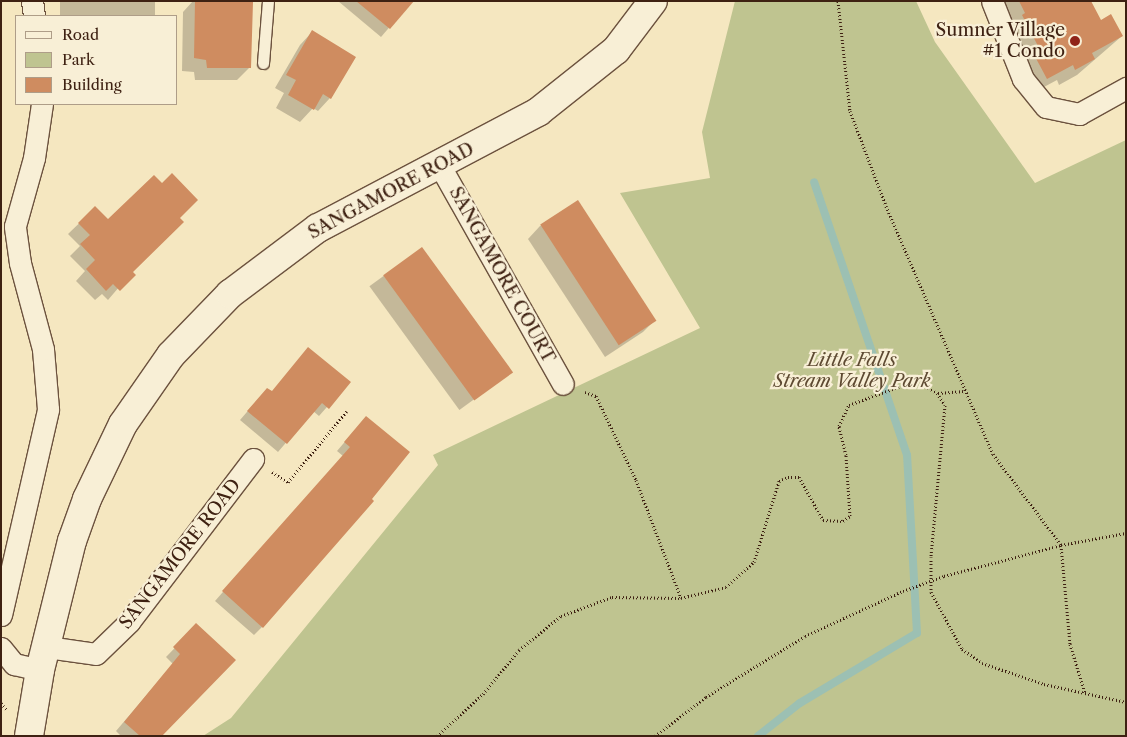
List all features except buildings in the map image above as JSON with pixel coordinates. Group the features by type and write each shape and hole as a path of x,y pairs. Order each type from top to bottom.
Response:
{"street":[{"path":"32,1 34,15"},
{"name":"SANGAMORE ROAD","path":"29,736 44,658 72,541 87,499 123,424 171,355 230,294 318,228 440,166 538,112 616,50 653,1"},
{"path":"992,1 1023,79 1046,108 1079,114 1126,88"},
{"path":"1,615 4,583 48,409 43,349 20,264 15,226 34,158 42,105"},
{"name":"SANGAMORE COURT","path":"440,166 563,384"},
{"name":"SANGAMORE ROAD","path":"44,658 96,654 129,622 254,459"},
{"path":"2,650 14,664 44,658"}],"lane":[{"path":"263,63 268,1"}],"path":[{"path":"838,1 850,111 965,391 993,454 1061,545 1070,644 1085,693"},
{"path":"563,384 596,396 636,480 681,598"},
{"path":"437,736 483,694 519,650 561,616 612,597 681,598 726,587 754,562 769,506 779,481 788,477 799,477 823,520 842,521 850,516 846,455 839,426 849,405 896,387 922,384 937,393 945,405 940,485 931,557 931,592 962,649 982,663 1044,684 1126,702"},
{"path":"937,393 965,391"},
{"path":"254,459 288,482 347,411"},
{"path":"656,736 706,697 804,636 903,592 944,576 1061,545 1126,533"},
{"path":"1,703 6,709"}],"green space":[{"name":"Little Falls Stream Valley Park","path":"735,1 916,1 935,42 1035,183 1126,140 1126,736 203,736 231,718 438,465 433,455 700,328 620,193 710,178 702,132"}],"waterway":[{"path":"758,736 800,703 917,633 907,455 814,182"}],"place":[{"name":"Sumner Village #1 Condo","path":"1075,41"}]}
